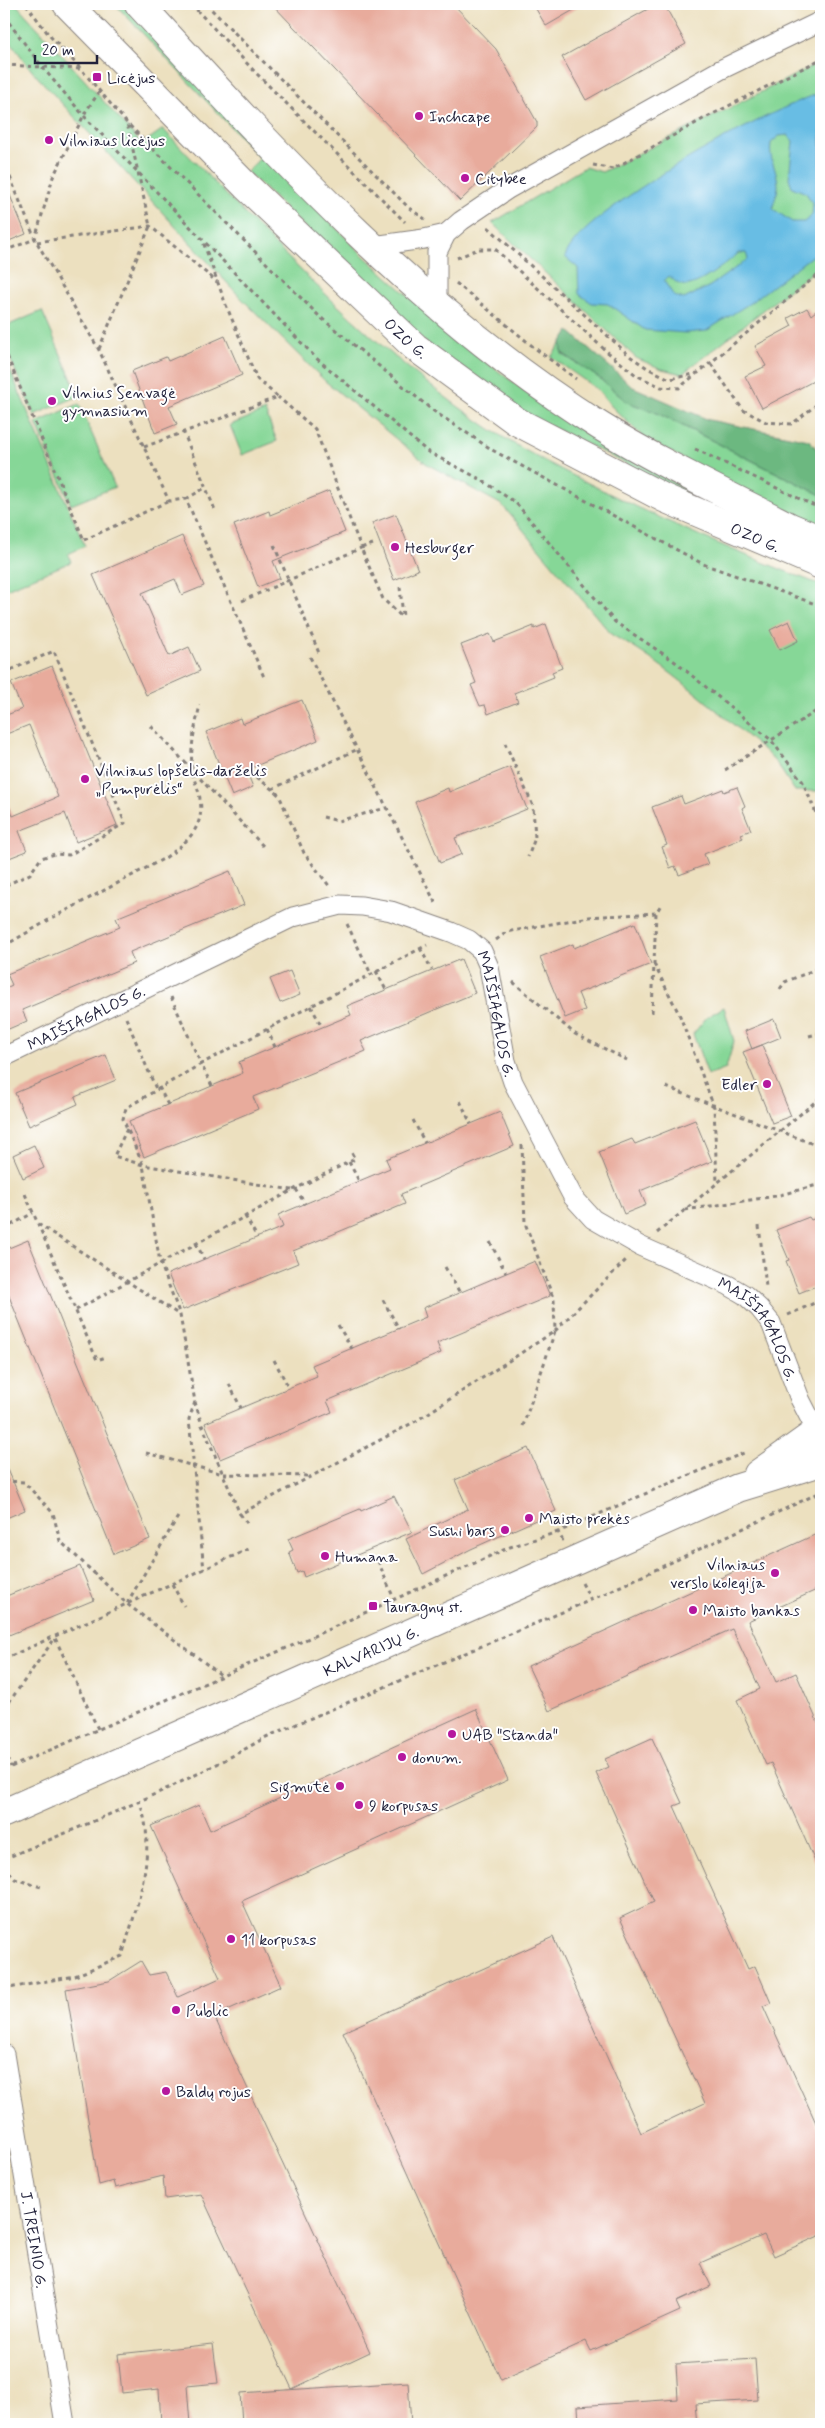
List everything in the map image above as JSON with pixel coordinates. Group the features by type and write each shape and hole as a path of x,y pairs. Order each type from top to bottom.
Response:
{"main road":[{"name":"OZO G.","path":"67,4 92,32 246,186 415,347 516,421 664,498 821,565"},
{"name":"OZO G.","path":"140,4 330,205 437,305 509,363 600,426 790,527 821,540"},
{"name":"KALVARIJŲ G.","path":"738,1488 819,1431"},
{"name":"KALVARIJŲ G.","path":"4,1813 738,1488 821,1462"}],"street":[{"path":"374,246 446,234 508,189 720,70 821,21"},
{"path":"437,305 436,252 446,234"},
{"name":"MAIŠIAGALOS G.","path":"4,1057 293,917 340,906 362,906 391,911 469,940 485,959 506,1061 513,1082 573,1197 593,1219 640,1246 745,1295 770,1323 800,1399 819,1431"},
{"name":"J. TREINIO G.","path":"4,2054 65,2424"}],"path":[{"path":"192,4 257,74 424,239"},
{"path":"206,4 409,208 446,234"},
{"path":"4,16 43,68 84,116 136,168 277,319 343,381 428,452 480,479 516,503 615,622 674,661 771,740 803,782 821,825"},
{"path":"591,164 613,169 705,118 821,58"},
{"path":"4,65 81,69"},
{"path":"36,240 53,177 84,116 100,91"},
{"path":"99,350 150,226 126,122"},
{"path":"4,162 36,240 99,350 169,501"},
{"path":"487,222 480,227 489,227 631,357 648,369 670,379 698,373"},
{"path":"4,251 36,240 150,226 217,282"},
{"path":"201,238 257,379 315,429 383,599 403,618 400,587"},
{"path":"453,259 478,249 494,249 604,350 636,374 661,387 679,388 711,364 746,332 821,272"},
{"path":"452,280 536,349 579,380"},
{"path":"4,349 83,540 169,501 186,498 205,488"},
{"path":"711,364 743,410 766,422 792,424 821,400"},
{"path":"144,447 278,397"},
{"path":"183,431 215,510"},
{"path":"690,447 821,509"},
{"path":"186,498 264,677"},
{"path":"242,602 373,544"},
{"path":"274,545 319,654"},
{"path":"4,673 54,651 126,823 69,855 55,854 41,858 30,874 4,886"},
{"path":"247,1524 240,1514 202,1425 195,1402 180,1315 160,1262 142,1165 123,1119 126,1108 157,1088 201,1064 450,932 310,657"},
{"path":"4,946 181,847 196,831 200,821 200,800 192,772 192,742 200,705"},
{"path":"725,770 821,708"},
{"path":"151,726 264,847"},
{"path":"504,742 533,806 535,838 528,857"},
{"path":"272,789 356,750"},
{"path":"257,777 279,795 286,811"},
{"path":"323,817 338,821 386,808"},
{"path":"652,1013 656,913 662,903"},
{"path":"627,1060 574,1034 485,959 507,932 589,918 656,913"},
{"path":"420,948 432,970"},
{"path":"654,964 680,1016 714,1107 716,1184"},
{"path":"780,989 785,982 821,966"},
{"path":"376,971 386,990"},
{"path":"164,980 212,1086"},
{"path":"119,1002 157,1088 168,1105"},
{"path":"311,1006 322,1027"},
{"path":"266,1029 275,1047"},
{"path":"809,1036 821,1033"},
{"path":"666,1087 779,1133 816,1145"},
{"path":"240,1514 416,1421 555,1331 640,1246 821,1097"},
{"path":"460,1100 471,1124"},
{"path":"413,1120 425,1143"},
{"path":"127,1129 114,1156 142,1165 295,1189 305,1204"},
{"path":"522,1136 525,1223 554,1300 555,1331 523,1426"},
{"path":"76,1310 160,1262 355,1159 350,1150"},
{"path":"349,1162 359,1181"},
{"path":"684,1210 776,1196 821,1184"},
{"path":"25,1194 97,1360 106,1357"},
{"path":"4,1229 34,1213"},
{"path":"245,1216 256,1237"},
{"path":"38,1224 180,1315"},
{"path":"759,1226 770,1323 821,1300"},
{"path":"490,1242 506,1273"},
{"path":"196,1243 204,1259"},
{"path":"445,1266 460,1293"},
{"path":"383,1300 399,1329"},
{"path":"338,1325 352,1348"},
{"path":"274,1360 289,1388"},
{"path":"229,1384 242,1408"},
{"path":"195,1402 189,1419 204,1570"},
{"path":"588,1519 751,1450"},
{"path":"146,1453 223,1474 312,1476"},
{"path":"4,1481 24,1482 52,1513 60,1541 127,1604 221,1675"},
{"path":"4,1859 140,1801 230,1758 266,1737 591,1600 821,1492"},
{"path":"127,1604 179,1515"},
{"path":"4,1770 510,1547 558,1532"},
{"path":"4,1659 55,1638 249,1550"},
{"path":"378,1561 394,1599"},
{"path":"172,1584 184,1606"},
{"path":"4,1708 55,1638"},
{"path":"55,1638 98,1728"},
{"path":"4,1750 11,1767"},
{"path":"4,1989 75,1976 122,1956 137,1903 147,1847 146,1817 140,1801"},
{"path":"4,1866 15,1879 41,1887"}],"green space":[{"path":"4,4 16,4 142,144 163,129 275,245 354,320 436,390 480,422 534,455 647,512 704,538 821,585 821,791 795,791 777,764 765,751 672,674 612,635 502,505 427,464 325,381 242,299 32,71 4,33"},
{"path":"115,4 121,4 264,155 365,257 463,345 567,422 719,508 721,511 528,415 425,342 247,172 260,158"},
{"path":"821,62 821,265 682,374 662,369 636,358 492,223 585,167 602,172"},
{"path":"42,311 79,396 34,415 4,344 4,327"},
{"path":"569,331 633,387 709,420 809,440 821,454 821,495 655,412 627,402 599,378 562,353 561,343"},
{"path":"561,343 562,354 599,378 627,402 655,412 821,495 821,526 732,485 643,437 612,407 598,390 551,357"},
{"path":"4,356 85,546 68,554 71,562 4,590"},
{"path":"79,404 115,487 71,505 36,423"},
{"path":"265,411 277,441 242,455 230,425"},
{"path":"724,1007 734,1041 726,1068 708,1075 693,1034 707,1017"}],"water":[{"path":"821,93 821,249 750,303 706,331 686,333 645,330 608,304 592,303 579,294 578,268 565,257 578,238 604,214 680,163 722,139 797,102","holes":["788,135 793,141 789,178 792,187 806,193 813,204 812,215 804,222 792,222 773,209 778,186 770,149 771,143 779,136","739,253 746,253 748,259 710,286 684,299 674,296 664,281 669,276 682,285 696,283 712,274"]}],"building":[{"path":"272,4 453,4 496,49 537,122 537,127 460,201"},
{"path":"533,4 584,4 546,26"},
{"path":"657,4 664,4 686,44 586,100 562,57"},
{"path":"4,181 26,234 4,243"},
{"path":"821,307 821,377 762,408 745,376 766,366 755,346 792,326 788,318 807,308 811,315"},
{"path":"225,336 242,375 169,406 177,424 155,433 132,371 166,357 168,361"},
{"path":"329,491 345,532 273,561 280,578 258,587 234,525 269,511 270,515"},
{"name":"Hesburger","path":"396,514 418,570 394,580 372,523"},
{"path":"182,536 204,586 182,595 175,579 142,593 169,656 189,647 200,671 146,695 93,575"},
{"path":"789,621 798,641 780,650 770,630"},
{"path":"546,624 562,668 552,672 554,677 514,693 518,702 488,714 485,705 480,706 471,685 476,683 461,645 490,634 494,642 534,626 534,629"},
{"path":"52,666 117,825 76,842 65,813 19,831 27,851 4,860 4,794 13,816 58,797 29,725 4,735 4,716 22,709 11,683"},
{"path":"302,700 318,740 246,770 253,787 232,796 206,732 240,718 242,724"},
{"path":"510,767 527,809 455,838 462,854 440,863 415,802 448,788 449,792"},
{"path":"737,787 745,806 742,808 751,830 741,834 743,838 704,854 708,864 679,875 675,866 670,868 662,847 667,845 652,807 681,796 684,804 723,789 724,792"},
{"path":"230,871 244,905 130,952 134,963 22,1010 27,1021 4,1031 4,989 12,985 7,974 120,927 116,918"},
{"path":"635,923 651,964 578,993 585,1010 565,1018 540,957 573,944 574,948"},
{"path":"461,959 475,993 361,1041 366,1051 253,1097 258,1109 144,1157 129,1121 243,1073 239,1062 351,1015 347,1006"},
{"path":"290,971 300,995 280,1003 270,979"},
{"path":"774,1019 781,1037 752,1049 745,1031"},
{"name":"Edler","path":"762,1045 791,1116 772,1123 743,1052"},
{"path":"106,1055 116,1080 75,1097 78,1104 29,1126 15,1093"},
{"path":"500,1112 514,1146 401,1194 405,1204 293,1251 298,1263 183,1310 168,1274 283,1227 278,1215 390,1168 386,1159"},
{"path":"695,1120 712,1161 640,1191 646,1205 624,1214 599,1152 632,1139 635,1144"},
{"path":"34,1145 44,1168 23,1178 13,1155"},
{"path":"821,1216 821,1284 799,1293 786,1261 789,1260 776,1230 809,1217 811,1220"},
{"path":"28,1240 150,1539 114,1554 4,1284 4,1250"},
{"path":"535,1261 550,1296 437,1343 441,1353 327,1401 332,1412 220,1459 205,1423 317,1376 312,1365 426,1317 423,1308"},
{"path":"528,1448 556,1511 471,1549 423,1574 406,1539 468,1509 455,1480"},
{"path":"4,1460 25,1510 4,1519"},
{"path":"394,1496 412,1532 304,1577 302,1571 297,1573 289,1552 293,1550 288,1539"},
{"path":"821,1532 821,1588 748,1621 776,1682 796,1673 821,1730 821,1875 771,1763 766,1765 737,1700 760,1689 732,1629 549,1711 528,1666"},
{"path":"80,1566 94,1600 4,1637 4,1597"},
{"name":"Baldų rojus","path":"476,1709 508,1780 242,1901 281,1986 214,2016 370,2352 292,2389 201,2194 165,2199 163,2176 115,2188 113,2181 99,2185 66,1989 109,1981 141,1961 149,1975 166,1972 178,1997 220,1978 151,1826 199,1805 210,1830"},
{"path":"652,1738 682,1803 674,1806 748,1969 755,1966 771,2003 763,2006 821,2134 821,2235 774,2256 764,2235 700,2263 711,2286 676,2302 680,2311 591,2351 586,2341 501,2380 343,2032 553,1937 641,2133 705,2103 620,1918 654,1902 596,1773 609,1767 605,1759"},
{"path":"213,2344 218,2383 187,2386 190,2424 161,2424 159,2389 122,2393 118,2354"},
{"path":"755,2359 758,2400 695,2404 697,2424 579,2424 578,2406 678,2399 676,2364"},
{"path":"408,2382 411,2424 242,2424 240,2393"}],"place":[{"name":"Licėjus","path":"97,77"},
{"name":"Inchcape","path":"419,116"},
{"name":"Vilniaus licėjus","path":"49,140"},
{"name":"Citybee","path":"465,178"},
{"name":"Vilnius Senvagė gymnasium","path":"52,401"},
{"name":"Hesburger","path":"395,547"},
{"name":"Vilniaus lopšelis-darželis „Pumpurėlis“","path":"85,779"},
{"name":"Edler","path":"767,1084"},
{"name":"Maisto prekės","path":"529,1518"},
{"name":"Sushi bars","path":"505,1530"},
{"name":"Humana","path":"325,1556"},
{"name":"Vilniaus verslo kolegija","path":"775,1573"},
{"name":"Tauragnų st.","path":"373,1606"},
{"name":"Maisto bankas","path":"693,1610"},
{"name":"UAB \"Standa\"","path":"452,1734"},
{"name":"donum.","path":"402,1757"},
{"name":"Sigmutė","path":"340,1786"},
{"name":"9 korpusas","path":"359,1805"},
{"name":"11 korpusas","path":"231,1939"},
{"name":"Public","path":"176,2010"},
{"name":"Baldų rojus","path":"166,2091"}]}
